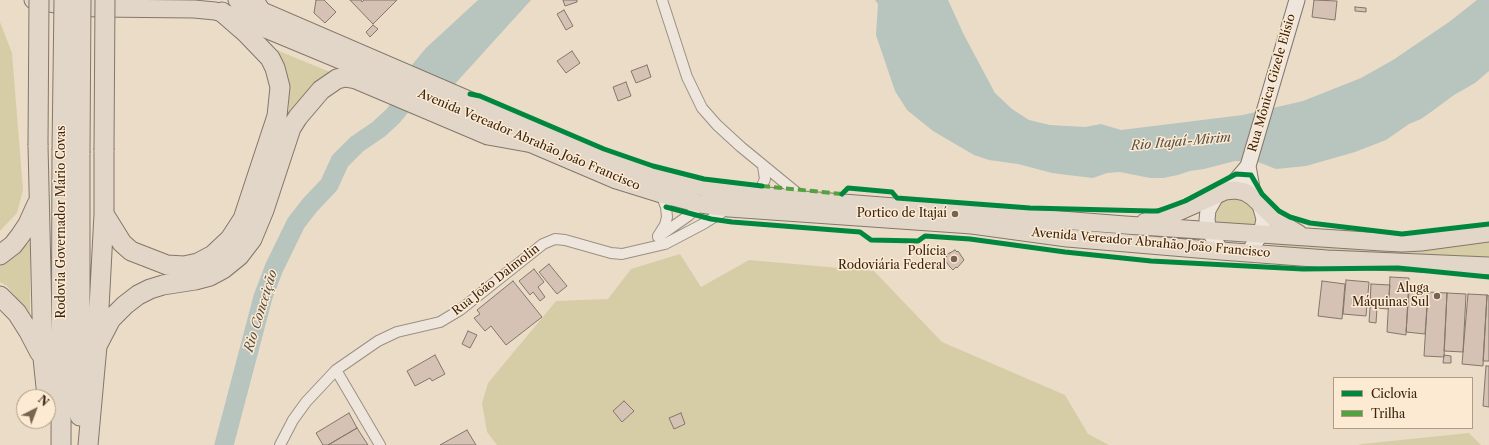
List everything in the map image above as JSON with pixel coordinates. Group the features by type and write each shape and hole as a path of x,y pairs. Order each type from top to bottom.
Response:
{"highway":[{"path":"39,0 38,145 43,358 46,389"},
{"name":"Rodovia Governador Mário Covas","path":"61,445 64,0"},
{"path":"88,445 97,346 104,214 105,0"},
{"name":"Rodovia Governador Mário Covas","path":"80,445 80,153 82,4"},
{"path":"104,214 122,243 131,251 167,266 184,266 198,263 213,255 230,239 243,219 277,116 280,87 275,68 270,58 245,32 222,12"},
{"path":"97,346 111,319 138,295 163,285 210,276 223,269 239,256 252,239 258,225 291,128 320,90 332,82 345,77 356,79 383,78 462,112 488,135 527,142"},
{"path":"0,255 20,236 28,224 39,199"},
{"path":"0,296 17,313 43,358"},
{"path":"50,429 52,445"}],"main road":[{"name":"Avenida Vereador Abrahão João Francisco","path":"33,0 49,4 194,8 222,12 249,21 462,112 674,181 721,191 805,200 1125,225 1402,243 1489,233"},
{"name":"Avenida Vereador Abrahão João Francisco","path":"237,0 257,5 383,78"},
{"name":"Avenida Vereador Abrahão João Francisco","path":"527,142 616,180 661,194 702,204 729,208 972,225 1067,238 1221,251 1327,259 1489,266"},
{"path":"1125,225 1168,216 1230,190 1249,194 1258,200 1267,212 1278,222 1291,231 1305,237"}],"street":[{"path":"662,0 687,77 698,102 717,125 763,166 805,200"},
{"name":"Rua Mônica Gizele Elísio","path":"1248,253 1261,234 1264,224 1263,214 1250,182 1249,162 1297,0"},
{"name":"Rua Mônica Gizele Elísio","path":"1221,251 1209,231 1207,220 1208,210 1212,200 1236,180 1249,162"},
{"path":"751,195 762,186 765,179 763,166"},
{"name":"Rua João Dalmolin","path":"640,249 688,216 713,195 721,191"},
{"path":"658,237 665,225 667,217 666,207 661,194"},
{"name":"Rua João Dalmolin","path":"280,445 293,420 306,402 336,370 378,341 397,332 440,322 460,310 539,246 551,240 570,241 616,254 622,254 665,244 704,224 729,208"},
{"path":"336,370 380,445"}],"shaded area":[{"path":"0,22 12,53 23,190 17,213 0,231"},
{"path":"274,49 335,74 286,123 289,107 288,82"},
{"path":"1228,199 1246,201 1255,209 1258,227 1212,227 1211,218 1221,202"},
{"path":"1489,240 1489,263 1299,252 1282,246 1260,243 1398,253"},
{"path":"30,242 30,316 7,286 0,282 0,265 7,262"},
{"path":"680,254 701,287 749,260 874,271 942,342 1065,395 1088,434 1109,445 497,445 487,432 482,403 488,383 556,301 608,299 631,269"},
{"path":"1469,433 1481,445 1358,445 1362,444"}],"water":[{"path":"478,0 531,0 454,85 411,66 426,48"},
{"name":"Rio Itajaí-Mirim","path":"875,0 948,0 964,35 995,93 1012,109 1029,120 1050,125 1085,127 1101,124 1121,130 1243,115 1303,101 1361,78 1393,60 1449,22 1477,0 1489,0 1489,71 1475,83 1454,95 1421,119 1409,124 1386,140 1355,152 1306,166 1276,169 1258,162 1235,161 1163,178 1150,178 1120,172 1107,173 1093,178 1052,173 1018,164 989,160 974,155 933,131 907,110 895,91 876,35 878,4"}],"building":[{"path":"316,0 324,0 336,12 325,23 314,13"},
{"path":"350,0 361,0 362,2 364,0 397,0 373,24"},
{"path":"563,0 577,0 577,2 565,6"},
{"path":"1314,0 1337,1 1335,20 1312,17"},
{"path":"1355,7 1366,8 1366,12 1355,11"},
{"path":"564,10 573,26 566,30 557,14"},
{"path":"373,25 378,29 370,37 366,32"},
{"path":"572,51 580,63 566,73 557,61"},
{"path":"647,65 651,77 636,83 631,71"},
{"path":"626,82 631,96 618,101 613,87"},
{"name":"Polícia Rodoviária Federal","path":"955,250 957,252 958,251 964,260 957,268 956,267 953,270 944,259 947,256 946,255"},
{"path":"549,264 567,286 557,294 539,272"},
{"path":"534,269 544,282 538,287 545,297 540,301 533,292 530,295 519,281"},
{"path":"1390,277 1409,278 1406,335 1387,332"},
{"path":"1346,280 1369,282 1366,316 1343,314"},
{"path":"513,281 542,317 506,345 491,326 485,331 474,318 480,314 477,310"},
{"path":"1322,281 1345,284 1342,319 1318,316"},
{"path":"1371,284 1390,285 1388,309 1377,308 1376,323 1369,322"},
{"path":"1409,291 1428,292 1425,334 1406,332"},
{"path":"1428,292 1447,293 1444,357 1424,356"},
{"path":"1447,293 1466,294 1463,352 1444,351"},
{"path":"1468,294 1487,295 1483,366 1462,364"},
{"path":"1487,295 1489,296 1489,361 1483,361"},
{"path":"468,331 477,335 470,348 462,344"},
{"path":"435,355 445,374 432,381 430,378 415,386 407,371"},
{"path":"1444,355 1451,356 1451,363 1443,363"},
{"path":"1486,366 1489,366 1489,407 1483,406"},
{"path":"624,401 634,411 622,422 613,411"},
{"path":"349,413 357,428 328,445 323,445 316,433"},
{"path":"681,413 685,424 674,429 669,418"},
{"path":"357,428 368,445 328,445"},
{"path":"467,430 476,445 440,445"}],"waterway":[{"name":"Rio Conceição","path":"224,445 263,297 274,268 296,223 310,205 329,185 340,161 357,144 379,129 393,116 416,88"}],"marked path":[{"path":"762,186 842,194"}],"cycle path":[{"path":"470,94 480,96 604,149 653,166 704,179 762,186"},
{"path":"842,194 848,188 892,192 897,198 1030,208 1158,211 1185,201 1236,174 1251,175 1262,194 1279,211 1290,217 1310,223 1402,234 1489,224"},
{"path":"666,207 711,219 732,222 860,232 871,240 918,241 925,236 970,239 1065,252 1151,261 1303,269 1398,268 1489,277"}],"place":[{"name":"Portico de Itajaí","path":"955,214"},
{"name":"Polícia Rodoviária Federal","path":"954,259"},
{"name":"Aluga Máquinas Sul","path":"1437,296"}]}
